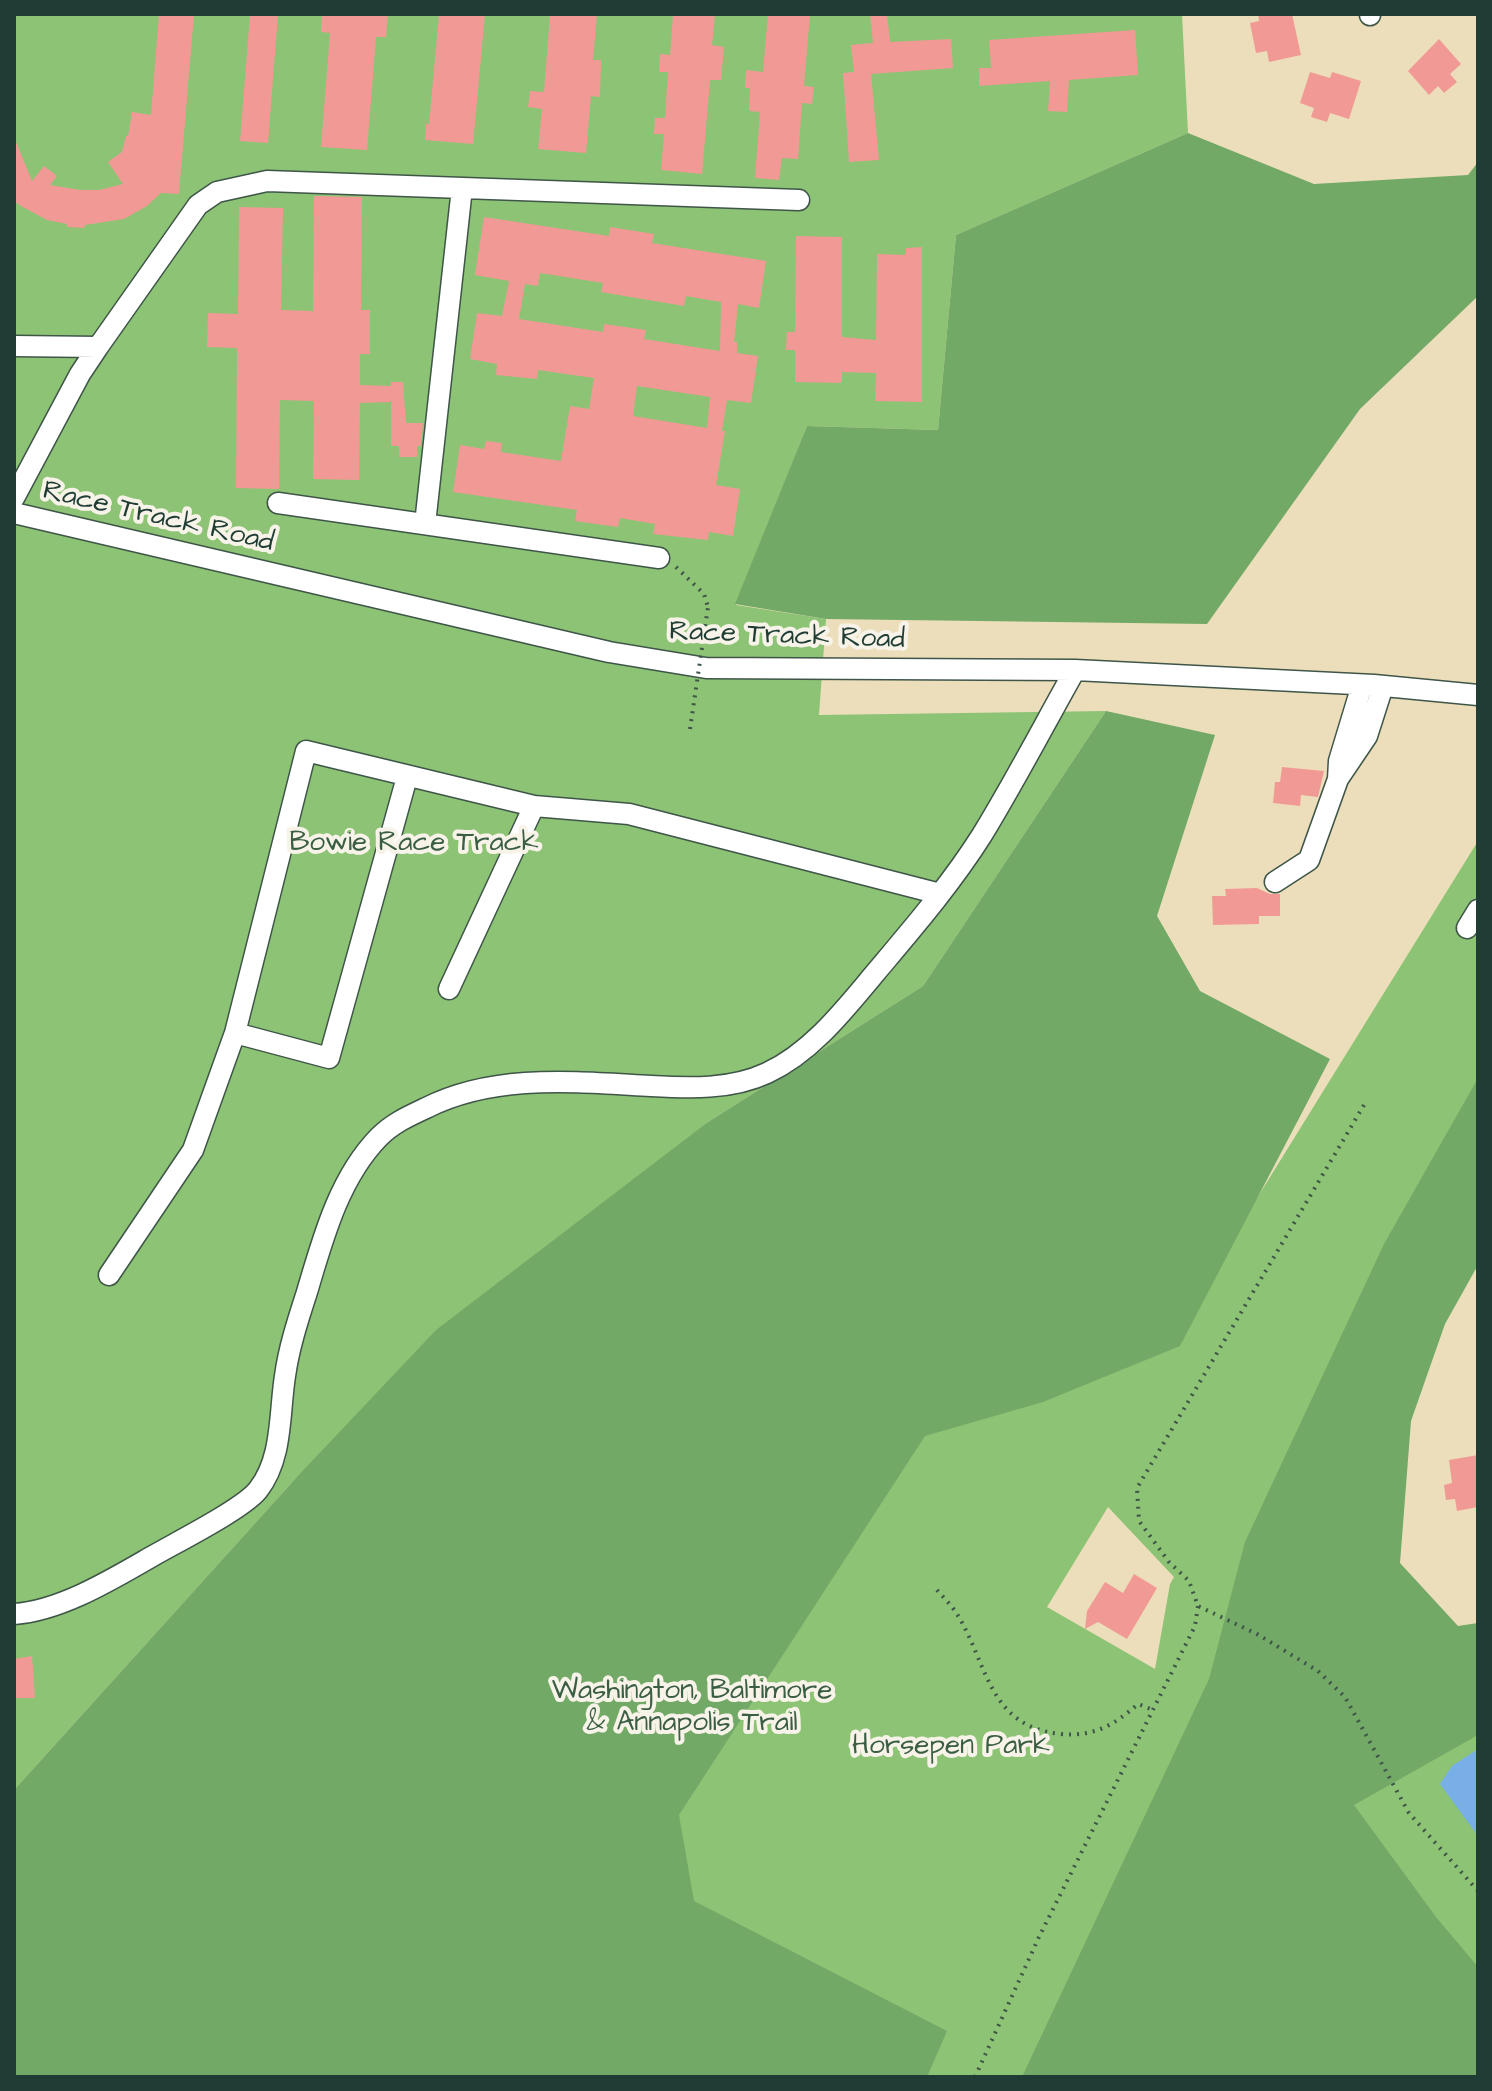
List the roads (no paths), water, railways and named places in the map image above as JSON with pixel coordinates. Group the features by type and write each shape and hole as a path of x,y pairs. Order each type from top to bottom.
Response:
{"street":[{"path":"14,498 80,374 198,205 217,192 267,181 799,200"},
{"path":"425,524 462,188"},
{"path":"14,346 98,347"},
{"path":"278,503 659,558"},
{"name":"Race Track Road","path":"14,513 609,652 706,668 1075,670 1383,686 1478,695"},
{"path":"14,1614 43,1610 116,1577 217,1518 258,1490 278,1441 290,1348 320,1249 350,1175 391,1126 438,1102 486,1086 573,1082 689,1088 743,1082 768,1073 803,1052 860,991 940,894 980,837 1075,670"},
{"path":"1338,779 1339,761 1362,685"},
{"path":"1275,882 1309,860 1338,779 1367,736 1383,686"},
{"path":"109,1275 193,1150 235,1033 306,751 534,806 629,814 940,894"},
{"path":"235,1033 329,1058 407,777"},
{"path":"449,989 534,806"},
{"path":"1467,928 1478,910"}],"water":[{"path":"1478,1749 1478,1836 1440,1784 1452,1766"}],"park label":[{"name":"Bowie Race Track","path":"414,844"},
{"name":"Washington, Baltimore & Annapolis Trail","path":"692,1708"},
{"name":"Horsepen Park","path":"951,1747"}]}
